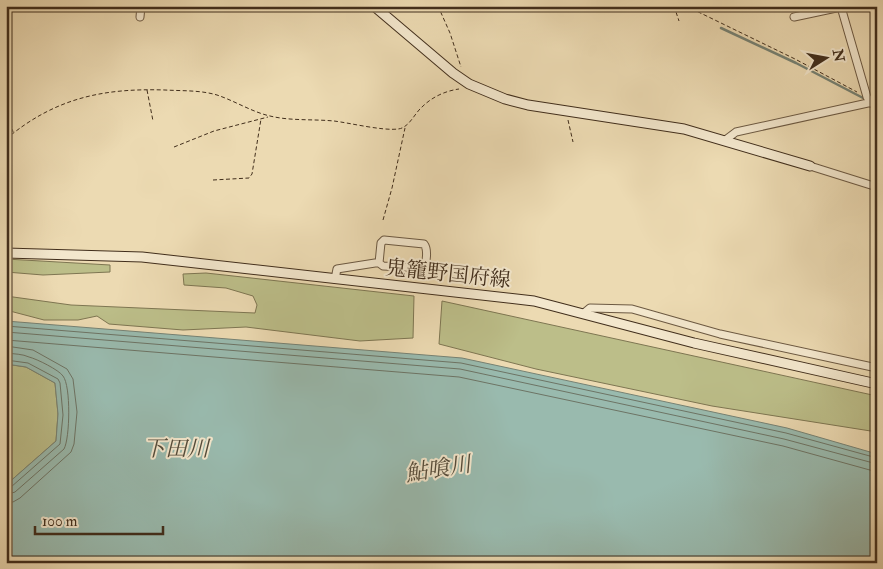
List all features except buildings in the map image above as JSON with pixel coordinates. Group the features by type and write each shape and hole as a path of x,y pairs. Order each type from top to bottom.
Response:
{"main road":[{"path":"374,6 453,73 486,92 505,99 684,129 810,166"},
{"name":"鬼籠野国府線","path":"6,253 142,257 534,301 694,343 877,384"}],"street":[{"path":"140,17 141,6"},
{"path":"724,140 743,130 872,100 841,7 794,16"},
{"path":"810,166 877,187"},
{"path":"384,240 424,244 426,247 426,265 423,268 383,266 379,262 381,243 384,240"},
{"path":"334,279 337,269 379,262"},
{"path":"584,313 590,308 632,309 720,334 877,368"}],"path":[{"path":"382,220 392,188 405,127 422,107 432,99 444,92 461,88 463,80 460,61 438,6"},
{"path":"674,6 679,20"},
{"path":"686,6 795,59 872,100"},
{"path":"6,139 35,117 91,95 129,90 199,92 270,116 328,120 394,129 405,127"},
{"path":"147,90 153,121"},
{"path":"6,104 14,133"},
{"path":"566,110 573,142"},
{"path":"174,146 214,131 270,116"},
{"path":"213,180 249,178 252,174 262,118"}],"green space":[{"path":"6,259 110,265 110,272 43,275 6,272"},
{"path":"206,273 414,296 413,338 360,341 246,327 183,330 109,324 97,316 78,320 44,320 6,310 6,296 71,305 255,313 257,305 253,296 226,288 184,285 183,274"},
{"path":"442,301 877,396 877,432 712,406 536,369 439,344"},
{"path":"6,364 26,367 55,383 58,414 56,441 6,485"}],"water":[{"name":"下田川","path":"6,321 462,358 787,428 877,454 877,563 6,563 6,485 56,441 58,414 55,383 26,367 6,364"}],"waterway":[{"path":"721,28 796,63 865,99"},
{"path":"872,97 877,96"}],"water label":[{"name":"鮎喰川","path":"438,469"}]}
